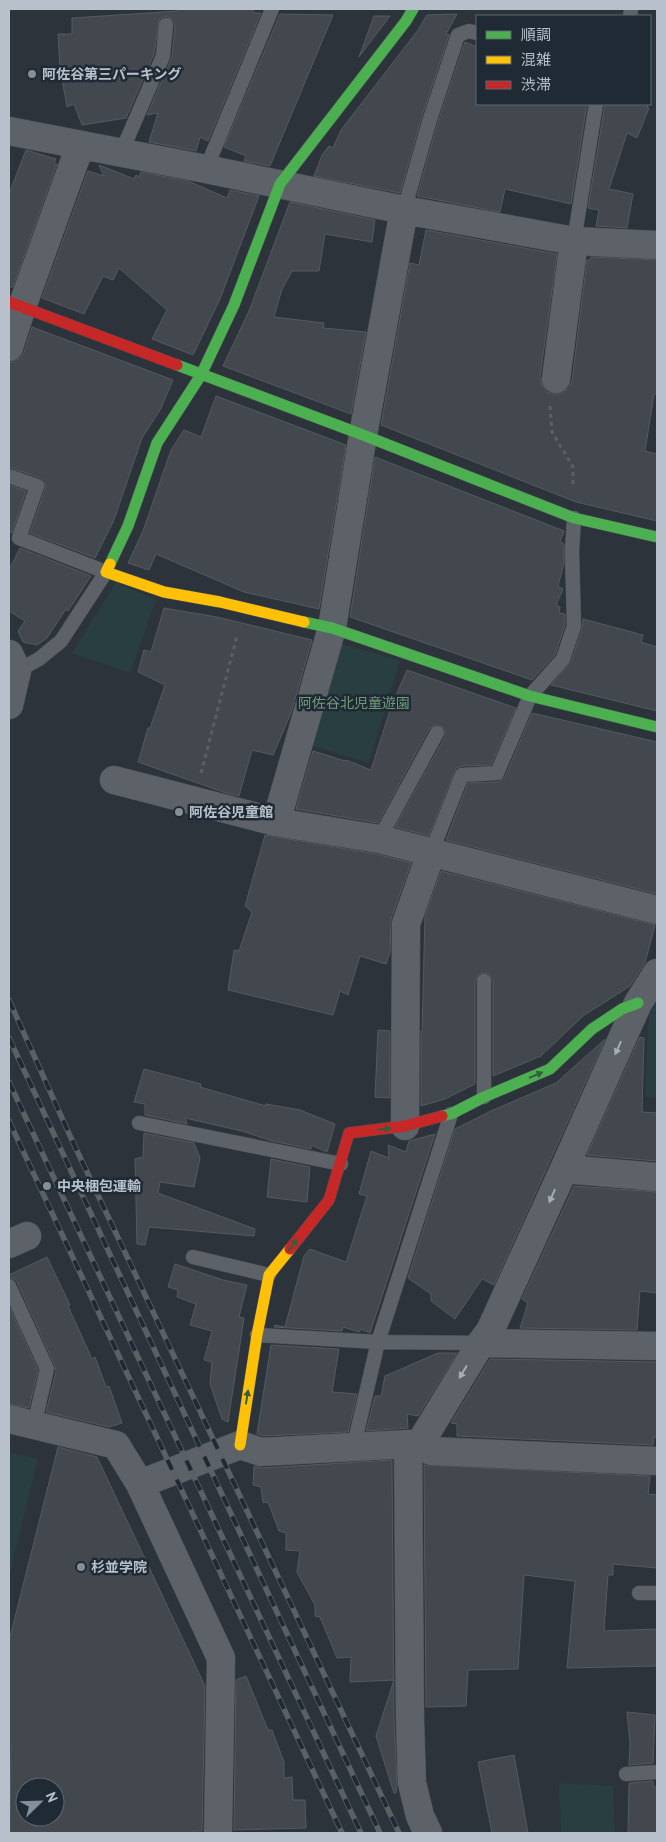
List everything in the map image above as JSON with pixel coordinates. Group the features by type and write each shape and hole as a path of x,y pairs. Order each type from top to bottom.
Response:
{"street":[{"path":"413,9 406,21 280,184 234,305 201,375 157,443 128,526 106,572 164,592 332,628 530,696 657,727"},
{"path":"9,131 404,210 574,241 657,245"},
{"path":"9,347 15,305 80,146"},
{"path":"276,822 332,628 363,435 404,210"},
{"path":"556,379 574,241"},
{"path":"15,305 363,435 574,518 657,537"},
{"path":"9,705 13,662"},
{"path":"114,780 276,822 380,839 657,910"},
{"path":"405,1126 406,924 431,852"},
{"path":"428,1833 420,1816 412,1783 410,1720 413,1444 490,1331 638,1003 657,973"},
{"path":"240,1445 257,1335 269,1275 329,1200 349,1133 405,1126 451,1114 484,1097 550,1069 592,1029 622,1009 638,1003"},
{"path":"564,1170 657,1177"},
{"path":"481,1343 657,1346"},
{"path":"21,1422 116,1445 140,1484 221,1658 218,1833"},
{"path":"140,1484 240,1445 261,1452 413,1444 431,1452 657,1461"}],"lane":[{"path":"206,169 272,9"},
{"path":"121,153 163,56 166,25"},
{"path":"404,210 430,119 458,35 469,31 476,33"},
{"path":"574,241 596,105"},
{"path":"9,476 37,486 19,538 106,572 61,641 40,659 13,662"},
{"path":"431,852 462,775 497,773 530,696 563,659 574,626 572,552 574,518"},
{"path":"380,839 437,733"},
{"path":"484,981 484,1097"},
{"path":"354,1446 378,1342 451,1114"},
{"path":"139,1123 341,1164"},
{"path":"193,1257 269,1275"},
{"path":"9,1286 47,1369 21,1422"},
{"path":"257,1335 378,1342 481,1343"},
{"path":"639,1592 657,1593"},
{"path":"626,1774 657,1772"}],"path":[{"path":"556,379 550,405 552,432 573,467 574,518"},
{"path":"194,800 245,608"}],"green space":[{"path":"116,582 156,600 130,673 72,653"},
{"name":"阿佐谷北児童遊園","path":"340,643 400,661 369,763 309,745"},
{"path":"657,1001 657,1098 645,1097 649,1014"},
{"path":"9,1452 38,1459 9,1577"},
{"path":"559,1783 613,1786 615,1833 561,1833"}],"building":[{"path":"178,9 253,9 253,13 261,13 208,141 200,137 196,151 149,142 158,113 147,115 172,57 175,25 174,21 167,16 159,20 154,54 126,118 82,125 74,104 67,107 60,68 58,34 72,34 72,18 178,11"},
{"path":"280,14 333,15 270,166 244,161 246,156 224,147"},
{"path":"457,14 446,34 449,35 422,116 400,193 314,176 322,155 329,146 333,148 341,130 418,30 427,15"},
{"path":"374,16 390,16 359,57"},
{"path":"465,42 476,47 476,105 587,105 571,204 505,189 500,212 417,196 438,122"},
{"path":"605,105 648,105 647,108 649,108 637,138 627,133 609,189 633,194 627,228 596,226 599,210 588,208"},
{"path":"26,150 56,159 54,164 57,164 13,287 9,287 9,194"},
{"path":"99,165 134,179 136,175 139,177 141,172 188,181 227,198 230,190 259,196 220,299 193,355 152,339 167,310 119,268 113,280 103,276 84,314 42,298 88,171 104,176"},
{"path":"290,202 375,220 372,242 325,234 319,271 292,271 282,289 274,317 324,323 323,328 366,332 351,414 223,366 249,311"},
{"path":"426,230 557,254 540,377 542,385 547,392 554,394 562,393 569,388 572,381 587,260 590,260 591,257 657,260 657,394 654,394 645,451 657,454 657,521 576,502 381,425 410,263 419,265"},
{"path":"32,327 173,380 160,410 142,438 114,520 95,558 30,533 45,484 40,478 9,467 9,362 20,358 24,352"},
{"path":"216,396 346,445 319,609 244,592 156,554 149,570 128,563 143,531 171,450 184,430 201,437"},
{"path":"375,457 564,531 560,542 564,544 564,563 558,586 563,589 556,605 560,607 559,613 565,614 565,625 555,655 532,680 350,617"},
{"path":"9,485 26,491 12,533 9,532"},
{"path":"20,548 91,576 47,638 37,645 23,642 18,631 25,621 9,611 9,570"},
{"path":"164,608 217,617 312,640 291,713 273,755 252,750 239,796 138,762 148,728 150,728 165,685 138,672 144,650 151,652"},
{"path":"583,619 643,635 641,642 657,647 657,711 551,685 571,662 582,629"},
{"path":"407,670 516,708 491,765 456,768 429,836 395,827 445,737 445,729 437,724 429,729 378,823 296,809 313,751 346,760 371,770 391,707"},
{"path":"532,713 657,742 657,894 446,840 468,783 498,782 505,777"},
{"path":"265,835 376,854 411,863 391,919 390,952 386,964 360,956 348,995 340,991 333,1015 228,990 234,950 239,951 252,912 245,906"},
{"path":"441,871 655,925 645,963 630,986 583,1016 541,1056 493,1076 493,981 488,973 479,974 475,981 475,1084 445,1099 421,1106 421,1031 425,916"},
{"path":"378,1030 390,1031 390,1098 375,1097"},
{"path":"640,1037 644,1038 642,1112 657,1113 657,1161 587,1155"},
{"path":"605,1039 494,1285 482,1279 455,1319 431,1301 431,1294 408,1278 455,1129 556,1083"},
{"path":"144,1069 201,1084 200,1087 266,1106 266,1104 300,1110 335,1124 327,1152 311,1145 311,1149 272,1141 242,1131 185,1118 187,1124 145,1115 145,1104 134,1102"},
{"path":"144,1133 194,1143 200,1158 194,1187 160,1182 158,1193 255,1229 254,1236 149,1227 145,1245 137,1244 135,1159 143,1157"},
{"path":"435,1134 370,1333 361,1329 359,1332 343,1327 342,1331 274,1327 275,1325 285,1327 304,1256 310,1249 346,1262 367,1196 359,1194 371,1151 389,1158 388,1145 406,1152 409,1141"},
{"path":"271,1159 310,1167 307,1202 267,1197"},
{"path":"574,1186 657,1192 657,1293 640,1291 637,1330 520,1328 528,1303 522,1299"},
{"path":"47,1257 70,1305 68,1306 92,1359 95,1357 106,1387 109,1386 122,1423 109,1427 46,1412 56,1371 55,1366 17,1282 9,1277 9,1275"},
{"path":"175,1264 223,1280 247,1285 239,1317 244,1318 228,1422 222,1419 210,1384 212,1362 204,1360 212,1331 190,1325 196,1304 177,1297 178,1290 168,1287"},
{"path":"9,1306 38,1370 29,1408 9,1404"},
{"path":"271,1345 339,1349 332,1392 357,1394 348,1432 263,1436 257,1434"},
{"path":"438,1353 457,1353 418,1416 407,1414 408,1428 366,1431 375,1396 381,1396 385,1376"},
{"path":"490,1359 657,1362 657,1437 654,1437 653,1445 457,1436 457,1424 451,1423"},
{"name":"杉並学院","path":"58,1447 97,1457 205,1686 202,1831 193,1831 193,1833 10,1833 11,1744 9,1744 9,1641"},
{"path":"392,1460 394,1680 350,1682 351,1657 337,1658 320,1617 315,1616 315,1605 297,1572 300,1551 286,1550 286,1533 279,1531 268,1502 263,1503 261,1487 253,1485 254,1466 262,1468"},
{"path":"424,1465 650,1476 648,1494 657,1495 657,1568 613,1564 613,1575 608,1575 604,1631 657,1629 657,1666 567,1668 575,1581 524,1575 518,1669 468,1670 466,1706 426,1707"},
{"path":"246,1676 268,1730 272,1730 284,1762 284,1778 292,1777 293,1800 305,1800 306,1828 234,1830 236,1680"},
{"path":"394,1681 396,1793 394,1793 376,1736"},
{"path":"627,1712 655,1715 653,1763 629,1765 630,1743"},
{"path":"514,1755 528,1833 492,1833 478,1762"},
{"path":"653,1781 653,1787 657,1787 657,1833 628,1833 629,1783"}],"railway":[{"path":"9,1000 71,1138 399,1833"},
{"path":"9,1038 380,1833"},
{"path":"9,1082 361,1833"},
{"path":"9,1121 342,1833"}],"traffic: fast":[{"path":"110,564 128,526 157,443 201,375 234,305 280,184 406,21 413,9"},
{"path":"177,365 363,435 574,518 657,537"},
{"path":"304,622 332,628 530,696 657,727"},
{"path":"442,1116 451,1114 484,1097 550,1069 592,1029 622,1009 638,1003"}],"traffic: slow":[{"path":"110,564 106,572 164,592 220,602 304,622"},
{"path":"240,1445 257,1335 269,1275 290,1249"}],"traffic: jam":[{"path":"9,302 177,365"},
{"path":"290,1249 329,1200 349,1133 405,1126 442,1116"}],"place":[{"name":"阿佐谷第三パーキング","path":"32,74"},
{"name":"阿佐谷児童館","path":"179,812"},
{"name":"中央梱包運輸","path":"47,1186"},
{"name":"杉並学院","path":"81,1567"}]}
